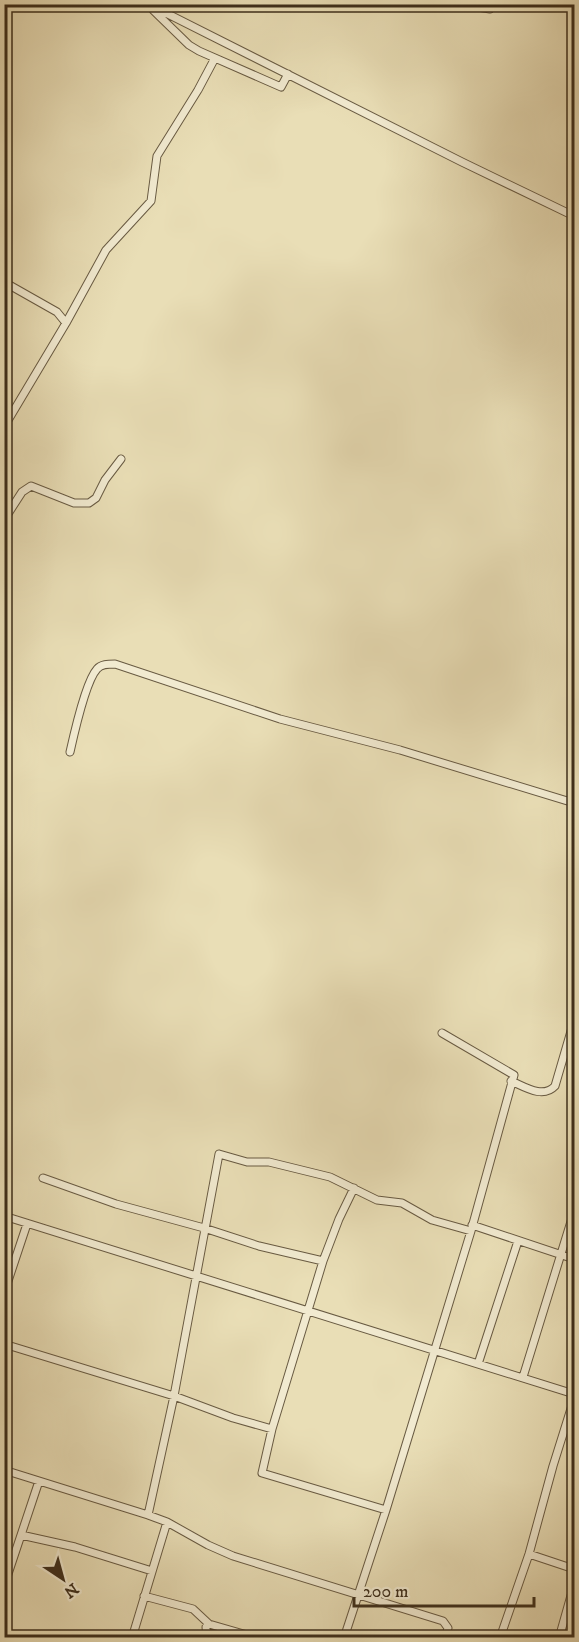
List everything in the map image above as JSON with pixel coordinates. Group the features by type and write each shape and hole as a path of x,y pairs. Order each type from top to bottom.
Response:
{"street":[{"path":"148,4 189,45 281,87 288,74"},
{"path":"148,4 574,216"},
{"path":"460,4 490,9 492,4"},
{"path":"4,427 106,250 152,201 157,156 215,58"},
{"path":"4,282 57,312 66,323"},
{"path":"4,520 22,492 31,486 74,503 89,502 96,498 105,480 121,459"},
{"path":"70,752 82,705 94,672 101,666 114,664 280,718 411,753 574,803"},
{"path":"511,1082 542,1093 551,1091 555,1086 574,1021"},
{"path":"344,1638 386,1510 472,1228 514,1075 442,1033"},
{"path":"148,1515 174,1396 219,1154 246,1162 269,1162 330,1177 377,1200 402,1203 445,1224 472,1228 574,1259"},
{"path":"43,1178 116,1204 260,1246 323,1261"},
{"path":"354,1188 323,1261 272,1429 262,1473 386,1510"},
{"path":"523,1377 573,1215"},
{"path":"4,1216 574,1394"},
{"path":"4,1293 27,1224"},
{"path":"478,1364 518,1241"},
{"path":"4,1344 174,1396 233,1419 272,1429"},
{"path":"500,1638 529,1554 574,1399"},
{"path":"4,1470 167,1522 233,1556 443,1621 448,1628 445,1638"},
{"path":"4,1586 39,1481"},
{"path":"132,1638 167,1522"},
{"path":"21,1535 75,1547 152,1571"},
{"path":"529,1554 574,1569"},
{"path":"559,1638 574,1585"},
{"path":"144,1596 193,1610 209,1624 257,1638"},
{"path":"207,1638 206,1627 209,1624"}]}
